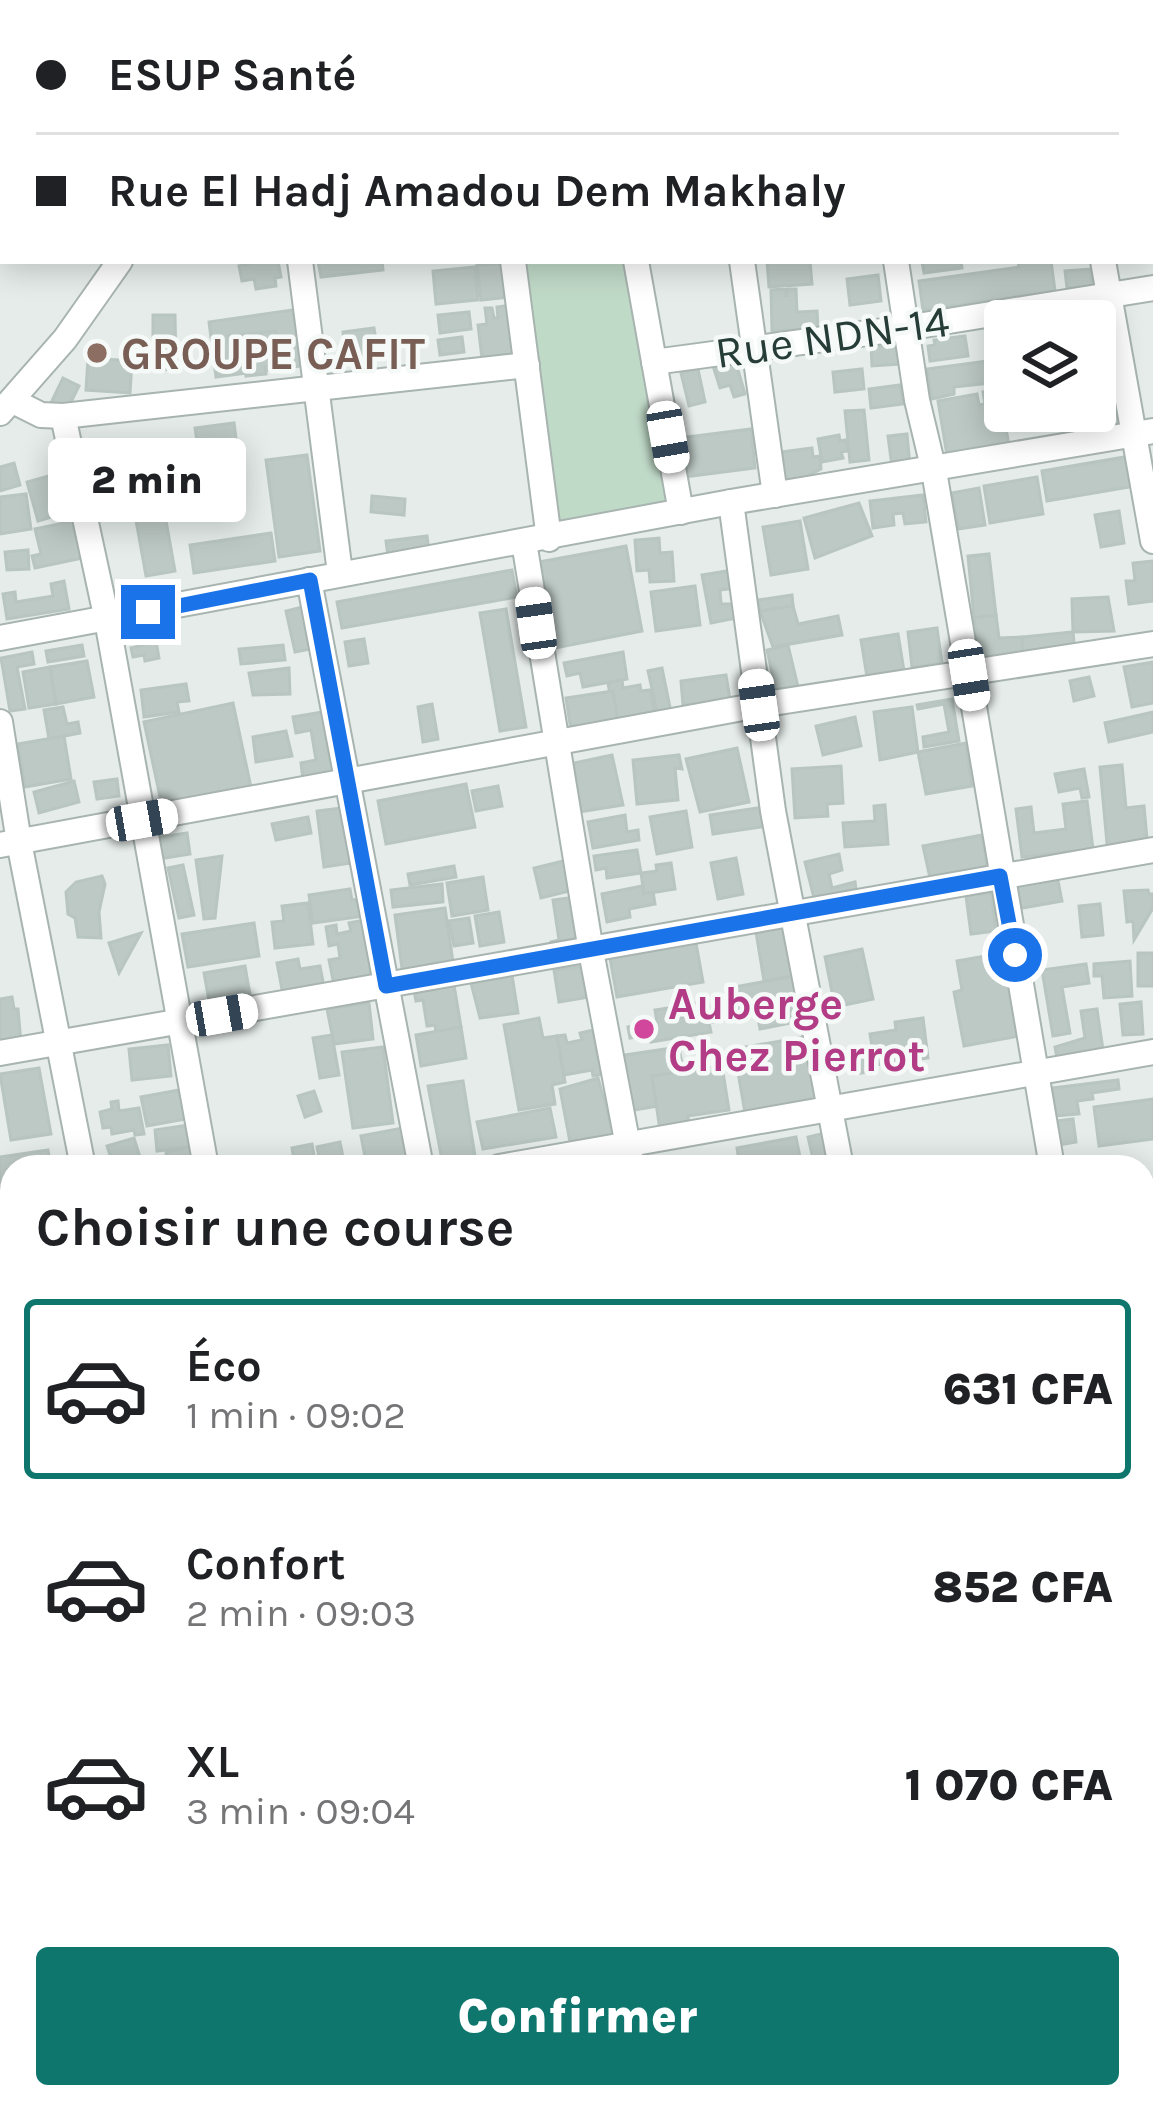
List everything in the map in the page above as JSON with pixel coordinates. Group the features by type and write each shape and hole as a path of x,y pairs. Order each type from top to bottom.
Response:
{"street":[{"path":"118,264 65,339 6,407 63,416 527,364"},
{"path":"300,264 340,573"},
{"path":"513,264 527,364 555,743 630,1155"},
{"path":"636,264 681,512"},
{"path":"742,264 775,496"},
{"path":"896,264 916,400 934,471 1050,1155"},
{"path":"1103,264 1142,433 1153,541"},
{"name":"Rue NDN-14","path":"654,362 1153,288"},
{"path":"63,416 107,620 204,1155"},
{"path":"0,638 731,502 1142,433"},
{"path":"731,502 773,811 840,1155"},
{"path":"310,580 419,1155"},
{"path":"9,843 759,705 1153,644"},
{"path":"0,722 9,843 60,1043 81,1155"},
{"path":"0,1053 1153,850"},
{"path":"634,1155 831,1109 1153,1052"}],"green space":[{"path":"527,264 627,264 670,511 557,534"}],"building":[{"path":"279,264 281,277 275,278 276,286 256,289 254,279 242,281 239,266"},
{"path":"319,264 382,264 383,270 321,277"},
{"path":"506,264 509,297 481,300 477,265"},
{"path":"767,264 810,264 812,284 769,287"},
{"path":"922,264 961,264 962,268 924,273"},
{"path":"1018,264 1051,264 1055,291 923,310 919,281"},
{"path":"475,267 478,300 436,304 433,271"},
{"path":"1091,269 1092,286 1067,288 1065,271"},
{"path":"878,275 881,301 850,305 847,279"},
{"path":"786,289 786,297 788,289 796,289 797,312 817,311 818,329 772,331 771,290"},
{"path":"513,305 510,330 516,329 519,353 482,358 478,325 487,324 485,308 492,308 498,318 497,307"},
{"path":"293,310 301,366 216,377 209,322"},
{"path":"469,312 471,329 440,333 438,315"},
{"path":"153,315 175,315 176,369 153,370"},
{"path":"374,328 378,353 346,357 343,332"},
{"path":"276,331 280,365 265,367 266,374 246,376 245,368 232,370 228,336"},
{"path":"965,336 968,356 930,361 928,346 935,345 934,340"},
{"path":"462,337 464,352 440,355 438,340"},
{"path":"898,345 900,364 872,366 871,347"},
{"path":"88,358 132,361 130,393 86,390"},
{"path":"984,362 984,384 954,387 954,394 932,399 927,369"},
{"path":"736,363 745,394 734,397 730,385 720,388 714,369"},
{"path":"698,369 705,402 689,406 681,373"},
{"path":"862,369 864,389 835,392 833,372"},
{"path":"63,378 79,386 65,414 49,407"},
{"path":"900,385 903,404 871,408 869,389"},
{"path":"977,394 979,405 984,404 984,432 1007,432 1010,451 948,461 938,401"},
{"path":"1116,407 1123,407 1125,432 1098,433 1116,432"},
{"path":"864,410 869,460 850,462 845,411"},
{"path":"234,423 239,462 201,467 195,428"},
{"path":"751,429 755,468 684,477 679,438"},
{"path":"907,434 910,466 892,467 888,436"},
{"path":"839,435 848,451 841,452 843,458 822,462 818,439"},
{"path":"152,443 175,571 146,576 123,448"},
{"path":"812,448 813,457 820,456 821,469 808,476 810,486 786,489 781,452"},
{"path":"307,455 320,551 279,557 266,460"},
{"path":"1130,456 1135,486 1047,501 1042,471"},
{"path":"14,463 20,485 0,491 0,467"},
{"path":"59,473 71,511 38,521 27,482"},
{"path":"1037,477 1043,514 990,523 984,486"},
{"path":"979,488 985,525 958,529 952,493"},
{"path":"26,494 31,529 0,534 0,497"},
{"path":"923,495 926,522 905,524 903,513 893,514 894,525 873,528 870,501"},
{"path":"372,496 405,499 404,515 371,512"},
{"path":"859,503 872,536 815,558 804,518"},
{"path":"1119,511 1124,543 1101,547 1095,515"},
{"path":"78,520 87,557 35,568 32,556 41,554 35,529"},
{"path":"800,521 808,569 771,575 763,527"},
{"path":"271,533 275,561 194,573 190,545"},
{"path":"427,536 429,551 388,556 386,541"},
{"path":"659,538 660,553 672,552 674,581 650,582 649,570 637,571 635,540"},
{"path":"626,546 642,631 555,648 539,562"},
{"path":"28,550 29,569 7,570 5,552"},
{"path":"989,554 996,615 974,618 968,556"},
{"path":"1153,561 1153,601 1129,604 1126,581 1135,581 1133,563"},
{"path":"512,570 517,597 342,628 337,602"},
{"path":"727,571 736,588 720,590 721,604 737,604 741,617 711,623 702,575"},
{"path":"64,581 69,609 7,619 3,594 15,592 16,602 53,596 51,584"},
{"path":"695,586 700,625 656,631 651,592"},
{"path":"792,595 793,606 760,611 758,600"},
{"path":"1108,597 1114,631 1073,632 1072,599"},
{"path":"306,606 315,648 295,652 286,611"},
{"path":"793,606 798,624 838,616 842,635 773,647 760,611"},
{"path":"506,609 526,727 500,731 480,613"},
{"path":"996,615 999,638 1022,637 1023,658 980,665 974,618"},
{"path":"937,628 942,663 912,667 908,632"},
{"path":"1073,632 1075,653 1023,658 1022,637"},
{"path":"898,634 905,677 868,683 861,640"},
{"path":"155,635 159,658 133,657 131,648 144,645 143,637"},
{"path":"364,639 368,663 349,666 345,642"},
{"path":"82,645 84,656 48,662 46,651"},
{"path":"283,645 285,660 241,664 239,649"},
{"path":"788,645 800,695 778,699 767,650"},
{"path":"32,652 34,664 17,667 25,709 10,711 1,658"},
{"path":"623,652 627,679 583,687 580,673 567,676 564,663"},
{"path":"87,661 94,697 56,704 50,667"},
{"path":"1153,662 1153,703 1132,707 1124,667"},
{"path":"50,667 56,704 29,708 23,672"},
{"path":"289,668 290,694 253,695 249,673"},
{"path":"662,668 672,717 659,720 648,671"},
{"path":"726,675 730,700 683,705 681,681"},
{"path":"1089,677 1094,696 1074,701 1070,681"},
{"path":"622,680 623,688 640,685 641,691 650,690 657,724 616,730 608,683"},
{"path":"186,684 189,701 177,702 179,712 144,717 141,690"},
{"path":"613,691 619,729 572,737 566,698"},
{"path":"952,699 959,741 924,747 923,737 949,732 944,704 918,709 917,705"},
{"path":"233,703 252,792 163,811 144,722"},
{"path":"432,704 438,739 423,742 418,707"},
{"path":"63,707 67,724 78,722 80,733 49,739 44,710"},
{"path":"912,707 918,752 880,760 874,712"},
{"path":"328,711 339,773 303,780 301,763 316,760 311,730 296,733 293,717"},
{"path":"1153,712 1153,732 1109,742 1105,723"},
{"path":"855,717 861,746 823,755 816,726"},
{"path":"286,731 292,756 256,762 253,737"},
{"path":"64,736 71,779 25,787 18,744"},
{"path":"966,743 972,786 926,794 918,752"},
{"path":"737,748 749,802 700,812 686,759"},
{"path":"612,755 623,805 579,812 570,764"},
{"path":"679,755 682,769 675,768 678,800 637,804 633,760"},
{"path":"1122,765 1126,808 1144,806 1148,850 1108,854 1100,767"},
{"path":"841,766 843,803 827,804 828,816 795,818 792,769"},
{"path":"1084,769 1089,797 1082,798 1080,788 1059,792 1055,774"},
{"path":"117,779 119,796 97,799 94,782"},
{"path":"74,781 79,802 39,813 34,792"},
{"path":"466,784 475,827 386,844 378,801"},
{"path":"498,786 502,806 476,811 472,791"},
{"path":"1087,801 1093,849 1022,857 1016,809 1031,807 1034,833 1066,829 1063,804"},
{"path":"885,805 888,844 845,847 843,823 875,821 874,806"},
{"path":"350,807 357,862 324,867 317,811"},
{"path":"764,807 768,826 713,834 710,815"},
{"path":"686,811 692,847 657,854 650,817"},
{"path":"625,815 627,832 638,830 639,840 593,848 588,822"},
{"path":"308,817 311,833 276,840 272,824"},
{"path":"187,833 190,854 159,859 155,838"},
{"path":"982,835 988,867 930,878 923,846"},
{"path":"637,850 641,873 607,878 606,868 596,870 594,856"},
{"path":"839,854 842,870 829,874 832,888 855,882 856,889 814,898 805,862"},
{"path":"222,856 215,918 204,919 196,860"},
{"path":"736,858 743,894 718,899 711,863"},
{"path":"567,860 574,890 541,898 534,868"},
{"path":"671,863 675,889 644,894 641,873"},
{"path":"183,865 194,915 179,918 168,868"},
{"path":"454,866 456,877 410,885 408,874"},
{"path":"102,876 101,938 78,937 75,918 68,914 66,892 76,882"},
{"path":"1057,876 1062,901 1017,909 1012,884"},
{"path":"483,877 488,910 452,916 447,883"},
{"path":"442,884 443,902 393,907 391,890"},
{"path":"642,886 644,894 653,892 655,904 629,909 630,917 607,922 602,894"},
{"path":"350,889 352,900 361,899 364,916 313,923 309,895"},
{"path":"1124,891 1153,894 1153,908 1134,940"},
{"path":"991,893 996,931 971,934 966,896"},
{"path":"577,897 585,950 552,955 551,942 559,940 553,900"},
{"path":"308,903 313,944 275,948 272,922 284,921 282,906"},
{"path":"1100,904 1103,935 1082,937 1079,906"},
{"path":"445,908 454,969 403,976 395,915"},
{"path":"499,912 504,942 480,946 475,916"},
{"path":"469,918 473,943 454,946 449,921"},
{"path":"370,919 375,981 335,990 329,960 340,958 338,944 329,946 326,927 336,925 337,934 351,931 349,923"},
{"path":"254,923 259,956 188,967 182,934"},
{"path":"791,926 800,975 764,981 756,932"},
{"path":"141,933 119,973 109,943"},
{"path":"696,943 703,982 617,997 610,958"},
{"path":"862,949 873,999 835,1007 825,957"},
{"path":"1003,953 1008,980 1015,979 1025,1035 964,1046 954,992 962,990 957,961"},
{"path":"1138,953 1153,953 1153,986 1138,986"},
{"path":"298,959 300,969 320,966 325,992 284,1000 277,963"},
{"path":"1130,961 1132,996 1104,998 1102,976 1094,976 1094,964"},
{"path":"1086,964 1089,983 1062,987 1070,1033 1053,1036 1042,970"},
{"path":"245,966 252,1006 211,1012 204,973"},
{"path":"585,966 589,997 559,1002 554,970"},
{"path":"511,969 518,1013 480,1018 470,979"},
{"path":"800,975 810,1019 760,1029 757,1013 741,1017 735,987"},
{"path":"454,985 461,1027 436,1032 435,1025 427,1026 423,1000 416,1001 414,991"},
{"path":"12,997 21,1043 0,1047 0,999"},
{"path":"708,1001 710,1009 722,1007 725,1020 709,1023 711,1032 651,1042 650,1035 630,1038 628,1027 657,1022 655,1010 675,1007 677,1018 692,1015 690,1004"},
{"path":"1141,1002 1143,1034 1123,1035 1120,1004"},
{"path":"369,1003 373,1039 334,1044 327,1009"},
{"path":"1097,1009 1104,1057 1058,1064 1055,1047 1085,1038 1081,1011"},
{"path":"539,1018 543,1038 557,1036 565,1082 552,1085 555,1104 519,1110 504,1025"},
{"path":"923,1018 928,1058 868,1066 869,1072 853,1074 850,1049 872,1046 870,1034 896,1030 895,1022"},
{"path":"461,1027 466,1058 421,1066 416,1035"},
{"path":"593,1030 598,1057 605,1056 608,1073 593,1076 592,1070 564,1075 557,1036 565,1035 567,1043 582,1040 580,1033"},
{"path":"332,1035 339,1075 320,1078 313,1038"},
{"path":"810,1036 821,1100 745,1113 734,1049"},
{"path":"168,1045 171,1076 132,1080 129,1049"},
{"path":"383,1047 393,1123 353,1128 342,1052"},
{"path":"679,1047 688,1101 628,1111 618,1056"},
{"path":"722,1066 729,1110 688,1116 689,1126 660,1130 652,1076"},
{"path":"39,1068 51,1134 11,1140 0,1074"},
{"path":"598,1078 614,1136 570,1142 560,1089"},
{"path":"1118,1080 1119,1089 1077,1101 1079,1114 1056,1116 1052,1088"},
{"path":"463,1081 475,1155 441,1155 428,1086"},
{"path":"179,1090 185,1119 147,1126 141,1097"},
{"path":"314,1091 321,1111 305,1117 298,1096"},
{"path":"1153,1099 1153,1139 1099,1146 1094,1107"},
{"path":"118,1101 119,1111 139,1108 144,1134 135,1135 134,1130 112,1134 111,1127 103,1128 100,1112 112,1109 111,1102"},
{"path":"550,1108 556,1137 483,1149 477,1122"},
{"path":"1073,1119 1076,1142 1059,1145 1056,1121"},
{"path":"189,1125 190,1147 157,1151 155,1130"},
{"path":"408,1127 414,1155 365,1155 361,1136"},
{"path":"825,1133 830,1155 812,1155 808,1137"},
{"path":"796,1137 800,1155 738,1155 737,1148"},
{"path":"134,1138 139,1155 110,1155 107,1146"},
{"path":"340,1142 343,1155 319,1155 317,1147"},
{"path":"312,1144 314,1155 293,1155 292,1148"},
{"path":"194,1146 196,1155 166,1155"}],"place":[{"name":"GROUPE CAFIT","path":"97,353"},
{"name":"Auberge Chez Pierrot","path":"644,1029"}],"route":[{"path":"148,612 310,580 386,986 1000,876 1015,955"}]}
